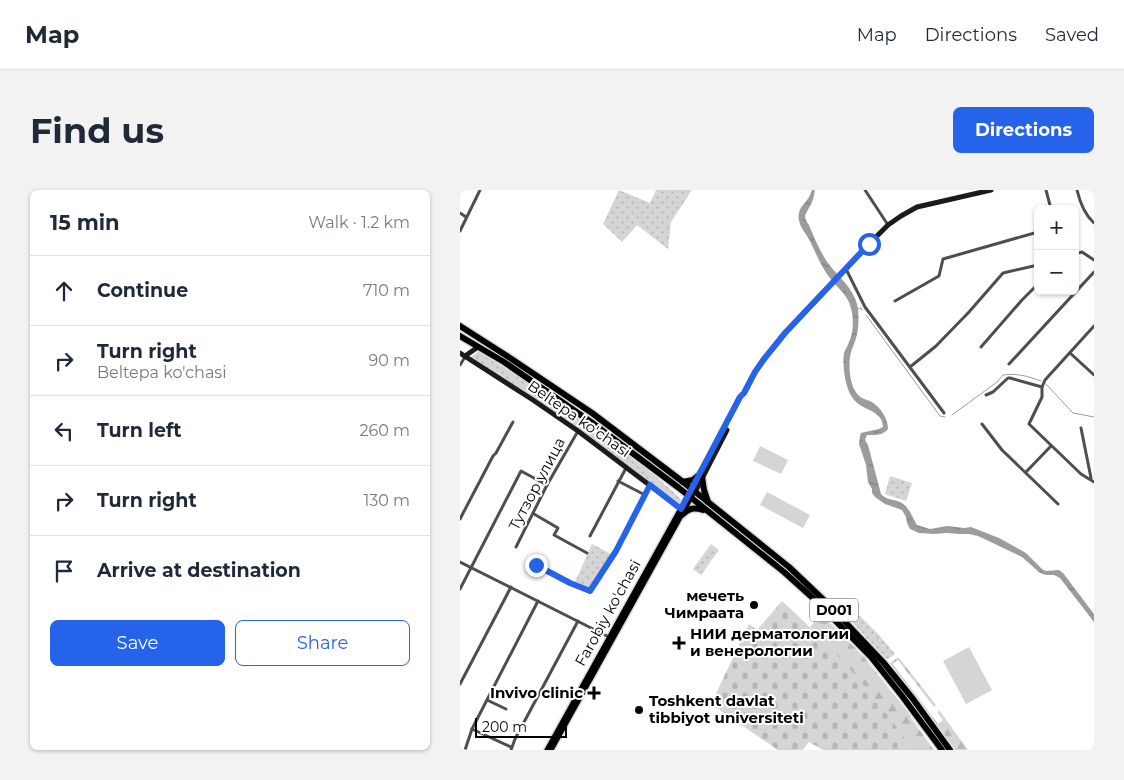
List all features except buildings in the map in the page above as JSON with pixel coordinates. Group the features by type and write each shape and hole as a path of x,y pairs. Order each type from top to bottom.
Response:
{"highway":[{"name":"D001","path":"460,326 692,494 709,503 800,576 861,637 942,750"},
{"name":"D001","path":"460,336 518,367 584,407 683,482 709,512 804,590 888,673 913,699 950,750"},
{"path":"683,482 694,480 701,476 709,503"},
{"path":"682,512 693,508 709,512"}],"main road":[{"path":"692,494 755,372 766,355 869,244 888,225 905,213 922,206 991,190"},
{"path":"463,355 478,347"},
{"name":"Beltepa ko'chasi","path":"463,355 578,431 650,485 682,512"},
{"name":"Farobiy ko'chasi","path":"546,750 692,494"},
{"name":"Farobiy ko'chasi","path":"551,750 611,638"}],"street":[{"path":"460,231 480,190"},
{"path":"1046,190 1050,205"},
{"path":"1077,190 1080,203 1088,218 1094,223"},
{"path":"867,191 888,225"},
{"path":"460,213 466,217"},
{"path":"895,301 939,276 943,259 1034,233"},
{"path":"1079,253 1082,252 1094,260"},
{"path":"910,366 936,346 1003,273 1034,266"},
{"path":"844,271 865,307 944,413"},
{"path":"1010,364 1094,272"},
{"path":"981,347 1034,288"},
{"path":"1092,480 1081,474 1029,424 1042,397 1042,387 1045,380 1094,327"},
{"path":"1070,353 1094,375"},
{"path":"460,365 463,355"},
{"path":"986,395 993,392 1008,378 1042,387"},
{"path":"460,519 513,422"},
{"path":"982,424 1002,450 1058,504"},
{"path":"1081,428 1092,480"},
{"name":"Тутзор улица","path":"516,547 547,485 578,431"},
{"path":"1026,472 1051,446"},
{"path":"590,536 626,467"},
{"path":"460,588 521,471 547,485"},
{"path":"618,481 645,495"},
{"path":"536,565 590,591 616,551 650,485"},
{"path":"534,514 558,528 554,535 587,553"},
{"path":"460,562 611,638"},
{"path":"460,684 511,587"},
{"path":"465,750 472,729 538,601"},
{"path":"472,729 511,748 578,621"},
{"path":"487,700 506,709"}],"green space":[{"path":"619,190 650,203 656,190 692,190 671,222 668,249 637,225 622,242 603,224"},
{"path":"479,351 551,398 646,468 671,489 681,501 681,504 678,505 584,434 471,357"},
{"path":"760,446 788,460 781,474 753,461"},
{"path":"890,476 912,483 906,501 885,494"},
{"path":"767,492 810,515 803,528 760,505"},
{"path":"592,544 611,554 589,589 575,582"},
{"path":"711,544 719,550 701,575 693,569"},
{"path":"782,601 852,672 913,750 823,750 809,742 803,750 778,750 711,704 749,624 757,630"},
{"path":"821,614 864,657 911,716 934,750 913,750 874,698 810,627"},
{"path":"856,616 860,616 895,654 888,659 885,658 853,623"},
{"path":"969,647 992,690 966,704 943,661"},
{"path":"899,658 936,705 934,707 898,660 893,664 938,724 943,720 938,713 939,710 968,750 955,750 889,664"}],"water":[{"path":"812,190 815,190 814,196 805,215 806,219 825,259 848,287 857,304 858,327 850,363 853,387 860,397 874,403 880,409 888,425 888,429 883,433 867,435 865,440 881,494 903,504 917,525 930,529 947,526 971,527 999,538 1026,553 1046,571 1059,570 1094,614 1094,622 1060,578 1040,573 1022,557 978,536 969,534 919,533 910,529 902,510 885,504 872,493 859,444 860,436 861,433 883,427 882,421 875,413 856,402 848,387 843,358 853,329 850,305 824,269 799,220 802,206"}],"waterway":[{"path":"856,309 861,308 862,310"},
{"path":"866,315 940,416 945,417"},
{"path":"952,415 997,382 1003,375 1022,375 1041,381"},
{"path":"1046,384 1073,413 1094,417"}],"place":[{"name":"мечеть Чимраата","path":"754,605"},
{"name":"НИИ дерматологии и венерологии","path":"679,643"},
{"name":"Invivo clinic","path":"594,693"},
{"name":"Toshkent davlat tibbiyot universiteti","path":"639,710"}],"route":[{"path":"536,565 590,591 616,551 650,485 681,509 740,397 766,355 869,244"}]}
